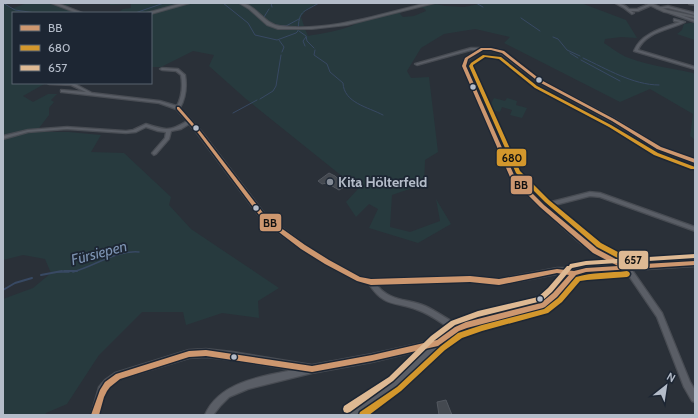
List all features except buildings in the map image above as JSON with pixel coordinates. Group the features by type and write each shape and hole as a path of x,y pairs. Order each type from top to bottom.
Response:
{"main road":[{"path":"53,3 77,12"},
{"path":"152,12 188,3"},
{"path":"241,3 251,7 262,19 271,25 298,28 337,25 433,3"},
{"path":"649,4 670,12 695,17"}],"street":[{"path":"616,3 633,13"},
{"path":"690,3 695,4"},
{"path":"630,10 637,10 649,4"},
{"path":"658,8 668,5 695,14"},
{"path":"670,12 695,21"},
{"path":"675,20 683,22 661,29 642,40 636,51 695,68"},
{"path":"417,64 436,57 471,48 479,50 494,49 503,52 540,81 607,116 659,148 695,161"},
{"path":"479,50 468,57 464,64 512,176 542,206 580,239 609,259 626,267 660,315 687,384 695,398"},
{"path":"162,69 177,70 182,75 184,83 183,102 178,108"},
{"path":"72,84 91,93"},
{"path":"62,91 91,93 160,102 178,108 200,132 265,219 303,247 359,279 371,282 470,279 499,282 557,271 574,273 586,270 695,263"},
{"path":"3,138 28,131 67,128 126,132 134,131 146,125 158,130 169,131 176,130 190,121"},
{"path":"154,153 167,138 169,131"},
{"path":"542,206 590,194 600,195 695,229"},
{"path":"351,415 395,384 438,344 457,329 480,321 543,305 555,295 574,273"},
{"path":"371,282 375,289 387,300 418,307 457,329"},
{"path":"209,415 221,398 229,392 246,386 312,369 438,344"},
{"path":"96,415 102,390 118,376 189,354 206,353 234,356 312,369"}],"green space":[{"path":"3,3 11,9 27,3 74,3 62,8 75,12 12,12 12,84 44,84 23,96 33,102 48,94 57,94 51,100 54,102 49,108 49,115 36,132 69,132 101,135 91,152 124,153 171,197 169,205 191,229 279,288 258,301 259,318 222,313 186,325 183,312 142,312 99,355 67,404 46,413 45,415 3,415 3,299 33,288 51,273 45,259 23,255 3,260"},
{"path":"111,3 319,3 306,10 301,17 304,26 286,26 305,29 308,36 343,29 356,24 359,21 402,11 400,14 403,17 414,16 426,11 420,7 436,4 464,7 484,3 581,3 626,20 637,38 621,37 605,39 604,43 619,53 637,61 693,73 695,75 695,140 690,136 693,114 650,89 620,102 504,43 510,37 475,29 444,34 421,48 407,71 411,78 429,77 438,152 425,160 424,184 392,195 390,227 410,232 440,221 436,199 451,224 418,243 369,228 378,209 369,204 356,217 346,202 358,189 246,99 209,66 214,55 193,51 161,67 152,67 152,12 119,12 123,9 131,8 131,4 110,5"},
{"path":"695,22 695,40 677,34 682,30 684,24"},
{"path":"494,98 505,101 507,98 517,101 516,105 527,108 522,118 510,115 512,110 502,107 500,112 488,109"}],"waterway":[{"path":"3,3 15,10 29,12"},
{"path":"138,12 164,3"},
{"path":"223,3 248,23 255,35 277,40 296,33 298,31 299,19"},
{"path":"271,3 272,7"},
{"path":"299,19 302,13 319,3"},
{"path":"476,3 483,7"},
{"path":"265,19 264,17 269,9"},
{"path":"521,18 540,31"},
{"path":"275,25 286,26 299,19"},
{"path":"299,31 306,36 307,41 314,48"},
{"path":"305,46 303,41 306,37"},
{"path":"553,37 558,39 567,50 580,56"},
{"path":"279,40 284,47 282,52"},
{"path":"315,50 314,55 327,64 330,72 343,83 344,90 352,100 383,115"},
{"path":"570,53 578,58"},
{"path":"260,99 273,91 276,86 281,55"},
{"path":"583,58 630,79 659,85"},
{"path":"581,60 620,81"},
{"path":"233,113 257,100"},
{"name":"Fürsiepen","path":"76,271 122,253 139,252"},
{"name":"Fürsiepen","path":"41,275 62,271"},
{"name":"Fürsiepen","path":"64,271 76,271"},
{"name":"Fürsiepen","path":"57,272 69,272"},
{"name":"Fürsiepen","path":"3,290 15,283 32,278"}],"transit line":[{"name":"BB","path":"626,267 595,251 542,206 512,176 464,66 466,59 482,49 491,49 503,52 540,81 613,120 659,148 695,161"},
{"name":"680","path":"629,261 599,245 547,201 518,172 471,66 472,64 484,56 500,58 536,87 610,126 656,154 693,168"},
{"name":"BB","path":"178,108 199,132 265,219 303,247 359,279 371,282 470,279 499,282 557,271 574,273"},
{"name":"657","path":"572,266 586,263 695,256"},
{"name":"BB","path":"574,273 586,270 695,263"},
{"name":"657","path":"347,409 391,379 433,338 453,323 478,314 540,299 569,268"},
{"name":"BB","path":"95,415 104,389 118,376 189,354 206,353 312,369 372,358 438,343 457,329 466,325 543,305 555,295 574,273"},
{"name":"680","path":"363,415 399,389 443,348 460,335 546,311 560,300 578,279 627,274"}],"place":[{"name":"Kita Hölterfeld","path":"330,182"}]}
